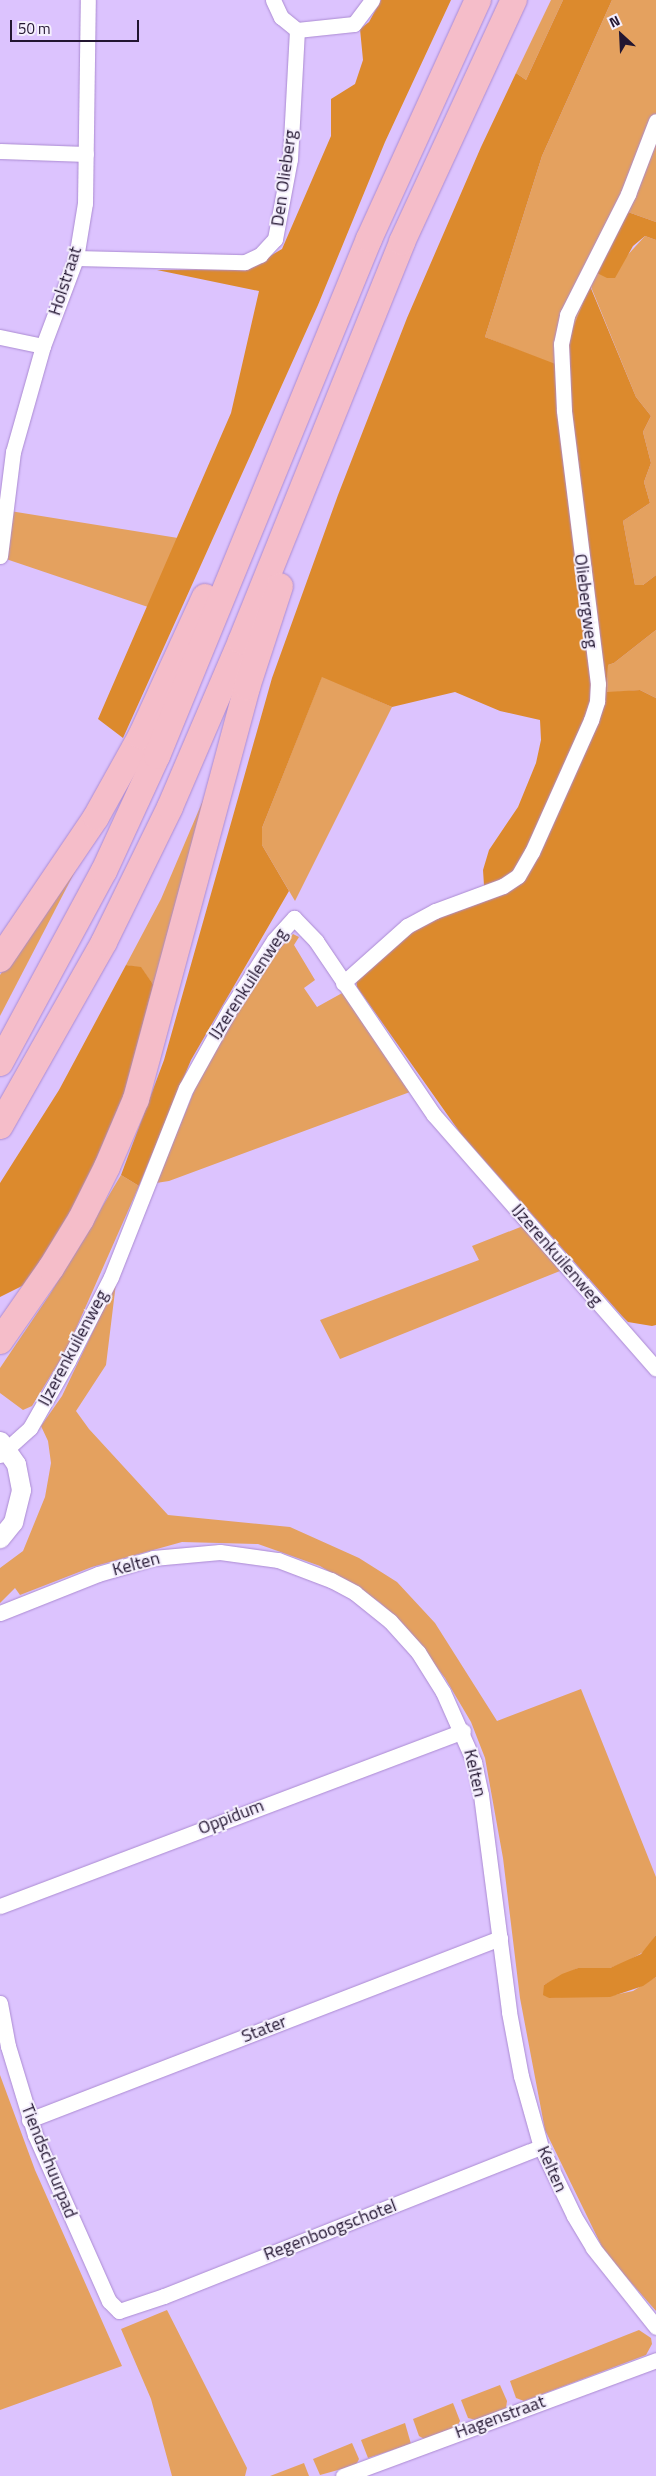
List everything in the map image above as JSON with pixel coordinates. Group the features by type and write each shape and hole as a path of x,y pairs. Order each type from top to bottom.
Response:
{"highway":[{"path":"0,1064 59,960 108,862 164,738 369,239 478,0"},
{"path":"0,1126 104,942 170,807 437,162 514,0"},
{"path":"0,959 96,817 141,736 223,558 285,444"},
{"path":"0,1341 51,1268 81,1218 107,1167 136,1098 246,687 281,584 307,476"}],"street":[{"name":"Holstraat","path":"0,556 13,452 43,346 76,258 84,204 88,0"},
{"path":"273,0 281,16 297,30 354,24 372,0"},
{"name":"Den Olieberg","path":"76,258 245,262 260,255 275,239 290,158 297,30"},
{"name":"Oliebergweg","path":"344,983 408,926 436,911 503,886 518,876 532,852 591,720 597,701 598,684 564,410 561,344 568,315 628,194 656,121"},
{"path":"0,151 86,154"},
{"path":"0,337 43,346"},
{"name":"IJzerenkuilenweg","path":"2,1448 30,1428 68,1361 111,1277 186,1088 230,1009 290,920 294,918 301,922 434,1115 656,1369"},
{"path":"0,1538 13,1522 21,1497 19,1470 2,1448"},
{"name":"Kelten","path":"0,1613 98,1574 153,1558 220,1552 278,1560 355,1592 390,1621 422,1658 463,1731 482,1795 500,1938 521,2076 541,2148 574,2216 593,2248 656,2327"},
{"name":"Oppidum","path":"0,1906 463,1731"},
{"name":"Stater","path":"29,2120 500,1938"},
{"name":"Tiendschuurpad","path":"0,2003 29,2120 105,2292 112,2306 118,2311"},
{"name":"Regenboogschotel","path":"118,2311 164,2296 541,2148"},
{"name":"Hagenstraat","path":"343,2476 656,2360"}],"shaded area":[{"path":"381,0 451,0 385,142 318,305 123,738 98,719 231,413 259,291 157,270 248,269 282,249 331,136 331,99 355,84 363,60 360,29 369,22"},
{"path":"551,0 563,0 526,80 516,73"},
{"path":"563,0 612,0 542,156 485,337 558,365 590,286 636,397 651,416 643,432 651,463 644,482 650,503 623,521 635,585 643,585 656,575 656,630 614,663 608,665 607,692 640,690 656,698 656,1325 652,1326 628,1322 622,1316 461,1134 357,987 356,980 401,931 485,901 483,870 489,850 518,807 536,763 541,740 540,720 500,711 455,692 392,707 322,677 262,828 262,845 289,891 191,1060 139,1186 121,1175 164,1060 272,678 338,495 407,318 481,147 516,73 526,80"},
{"path":"612,0 656,0 656,222 628,212 624,259 645,236 656,240 656,575 643,585 635,585 623,521 650,503 644,482 651,463 643,432 651,416 636,397 591,287 558,366 485,337 542,156"},
{"path":"628,212 656,222 656,240 645,236 633,246 615,278 607,278 595,272"},
{"path":"10,511 178,538 148,607 6,559"},
{"path":"656,630 656,698 640,690 607,693 608,665 614,663"},
{"path":"322,676 392,707 295,901 262,845 262,828"},
{"path":"215,772 155,987 141,968 126,965 161,899"},
{"path":"95,833 0,1016 0,975"},
{"path":"293,934 299,937 294,945 315,980 304,988 317,1007 344,992 410,1092 169,1181 156,1183 204,1067 242,1002 274,955"},
{"path":"126,965 141,967 155,987 129,1085 89,1183 30,1282 0,1297 0,1183 59,1090"},
{"path":"121,1175 139,1186 67,1349 32,1406 23,1410 0,1393 0,1368 50,1294"},
{"path":"523,1226 560,1271 340,1359 320,1320 479,1260 472,1246"},
{"path":"116,1283 106,1365 76,1411 89,1429 168,1515 290,1527 359,1558 397,1582 435,1623 497,1721 581,1689 656,1877 656,1935 645,1951 626,1962 610,1968 578,1968 544,1985 549,1998 585,1995 605,1997 633,1991 656,1977 656,2311 605,2253 545,2130 520,1998 503,1858 485,1758 471,1722 445,1678 404,1625 379,1602 320,1566 258,1544 182,1542 92,1567 20,1595 15,1588 0,1603 0,1568 23,1551 45,1497 51,1463 48,1441 41,1426 62,1396"},
{"path":"656,1935 656,1977 643,1986 610,1997 549,1998 543,1995 544,1985 562,1974 578,1968 610,1968 641,1954"},
{"path":"0,2075 35,2170 122,2366 0,2410"},
{"path":"167,2310 247,2468 245,2476 172,2476 151,2399 121,2329"},
{"path":"639,2330 651,2338 652,2344 646,2355 524,2401 516,2398 510,2381"},
{"path":"500,2385 507,2401 506,2408 476,2420 468,2418 461,2400"},
{"path":"453,2403 460,2421 456,2428 426,2440 419,2436 413,2419"},
{"path":"405,2423 411,2444 368,2458 361,2440"},
{"path":"352,2443 359,2459 356,2465 320,2475 313,2459"},
{"path":"304,2463 309,2476 270,2476"}]}
